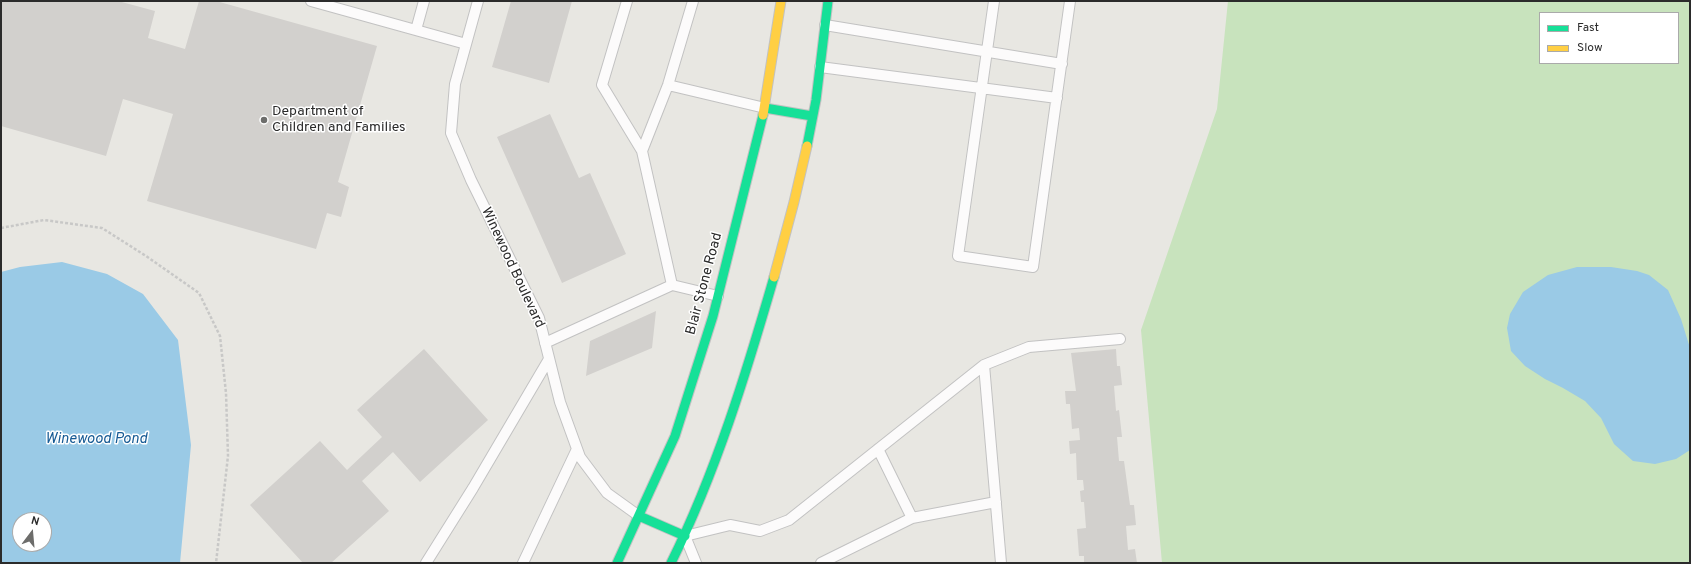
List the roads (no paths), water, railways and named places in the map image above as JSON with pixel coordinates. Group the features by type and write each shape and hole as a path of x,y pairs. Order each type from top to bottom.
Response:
{"main road":[{"name":"Blair Stone Road","path":"617,563 674,436 713,316 764,108 781,1"},
{"path":"671,563 685,536 721,447 770,293 798,187 820,67 828,1"},
{"path":"764,108 812,116"},
{"path":"639,516 685,536"}],"lane":[{"path":"311,1 466,44"},
{"path":"416,30 424,1"},
{"name":"Winewood Boulevard","path":"478,1 455,84 451,133 471,180 539,318 560,402 580,456 607,494 639,516"},
{"path":"627,1 602,85 642,151 672,285"},
{"path":"642,151 668,85 693,1"},
{"path":"994,1 958,256 1033,267 1070,1"},
{"path":"825,25 1062,64"},
{"path":"820,67 1057,98"},
{"path":"668,85 764,108"},
{"path":"545,343 672,285 718,296"},
{"path":"696,563 685,536 730,525 760,531 789,520 984,365 1029,347 1120,339"},
{"path":"426,563 473,488 549,359"},
{"path":"984,365 1001,563"},
{"path":"523,563 577,449"},
{"path":"878,449 912,518"},
{"path":"822,563 912,518 996,502"}],"water":[{"name":"Winewood Pond","path":"62,262 107,274 143,294 178,340 191,445 180,563 1,563 1,272 20,267"},
{"path":"1577,267 1611,267 1637,271 1649,275 1668,290 1681,319 1690,348 1690,450 1676,459 1655,464 1633,461 1614,444 1601,418 1585,401 1525,366 1511,351 1507,328 1510,314 1523,292 1548,275"}],"place":[{"name":"Department of Children and Families","path":"264,120"}]}
